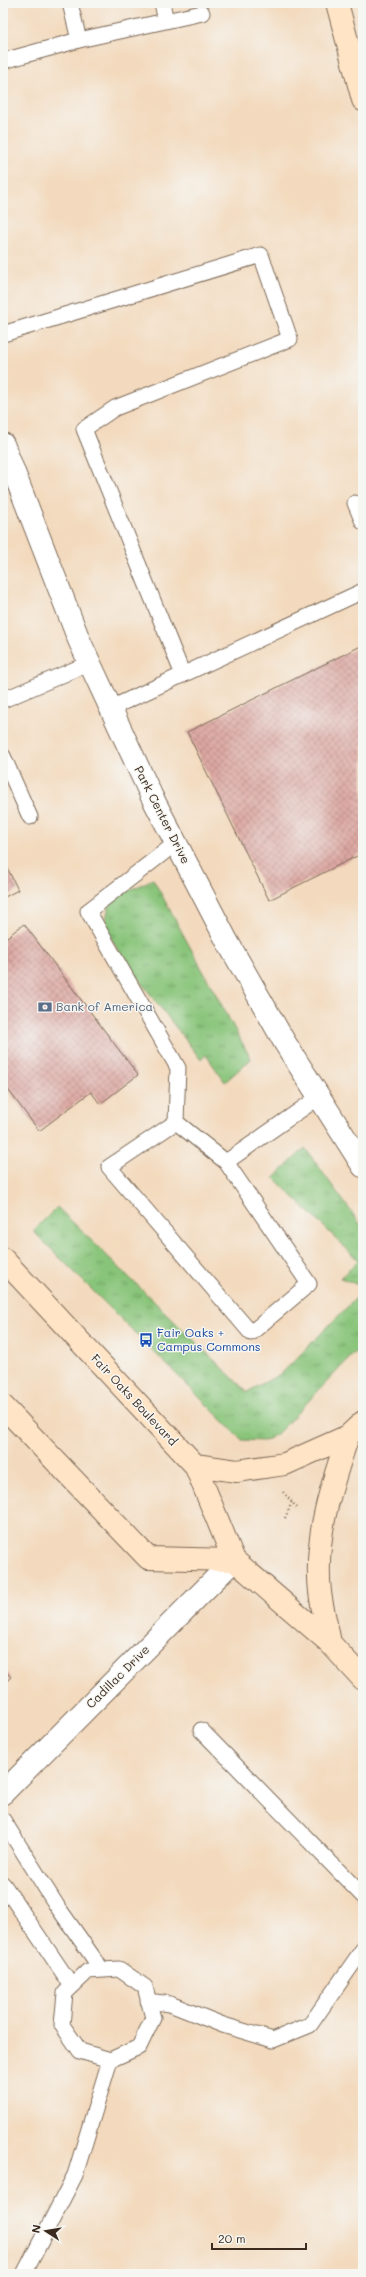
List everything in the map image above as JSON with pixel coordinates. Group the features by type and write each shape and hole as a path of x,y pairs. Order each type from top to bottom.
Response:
{"main road":[{"path":"337,3 363,100"},
{"name":"Fair Oaks Boulevard","path":"3,1259 195,1465 234,1560 330,1643 363,1679"},
{"path":"3,1406 148,1558 234,1560"},
{"path":"195,1465 237,1471 285,1464 356,1429"},
{"path":"330,1643 320,1591 320,1540 330,1490 356,1429"}],"street":[{"name":"Park Center Drive","path":"3,444 17,483 90,663 151,796 227,941 285,1043 363,1166"},
{"name":"Cadillac Drive","path":"3,1793 234,1560"}],"lane":[{"path":"70,3 79,40"},
{"path":"162,3 166,21"},
{"path":"3,61 79,40 202,13"},
{"path":"3,334 261,255 290,340 115,408 84,429 183,675"},
{"path":"355,503 363,522"},
{"path":"110,708 363,592"},
{"path":"3,700 90,663"},
{"path":"3,756 30,817"},
{"path":"176,843 88,911 178,1068 176,1122"},
{"path":"226,1162 320,1097"},
{"path":"176,1122 226,1162 308,1284 251,1332 109,1167 176,1122"},
{"path":"201,1730 363,1896"},
{"path":"3,1820 57,1906 102,1970"},
{"path":"3,1884 72,1986"},
{"path":"148,2000 170,2004 223,2025 273,2040 310,2025 363,1949"},
{"path":"119,1969 145,1987 153,2018 139,2047 110,2060 80,2051 62,2025 65,1993 88,1971 102,1970 119,1969"},
{"path":"24,2274 75,2175 110,2060"}],"path":[{"path":"282,1491 299,1511 304,1512"},
{"path":"285,1518 292,1501"}],"green space":[{"path":"153,879 251,1059 225,1082 206,1055 201,1060 148,992 119,951 106,926 107,915 112,899"},
{"path":"305,1148 363,1228 363,1287 341,1278 358,1260 274,1178"},
{"path":"57,1207 247,1392 282,1373 363,1291 363,1344 277,1434 264,1441 242,1440 33,1231"}],"building":[{"path":"363,645 363,853 269,900 187,732"},
{"path":"3,859 18,890 3,898"},
{"name":"Bank of America","path":"24,924 138,1075 100,1104 91,1092 39,1131 3,1083 3,940"},
{"path":"3,1668 11,1677 3,1685"}],"place":[{"name":"Bank of America","path":"45,1007"},
{"name":"Fair Oaks + Campus Commons","path":"146,1340"}]}
